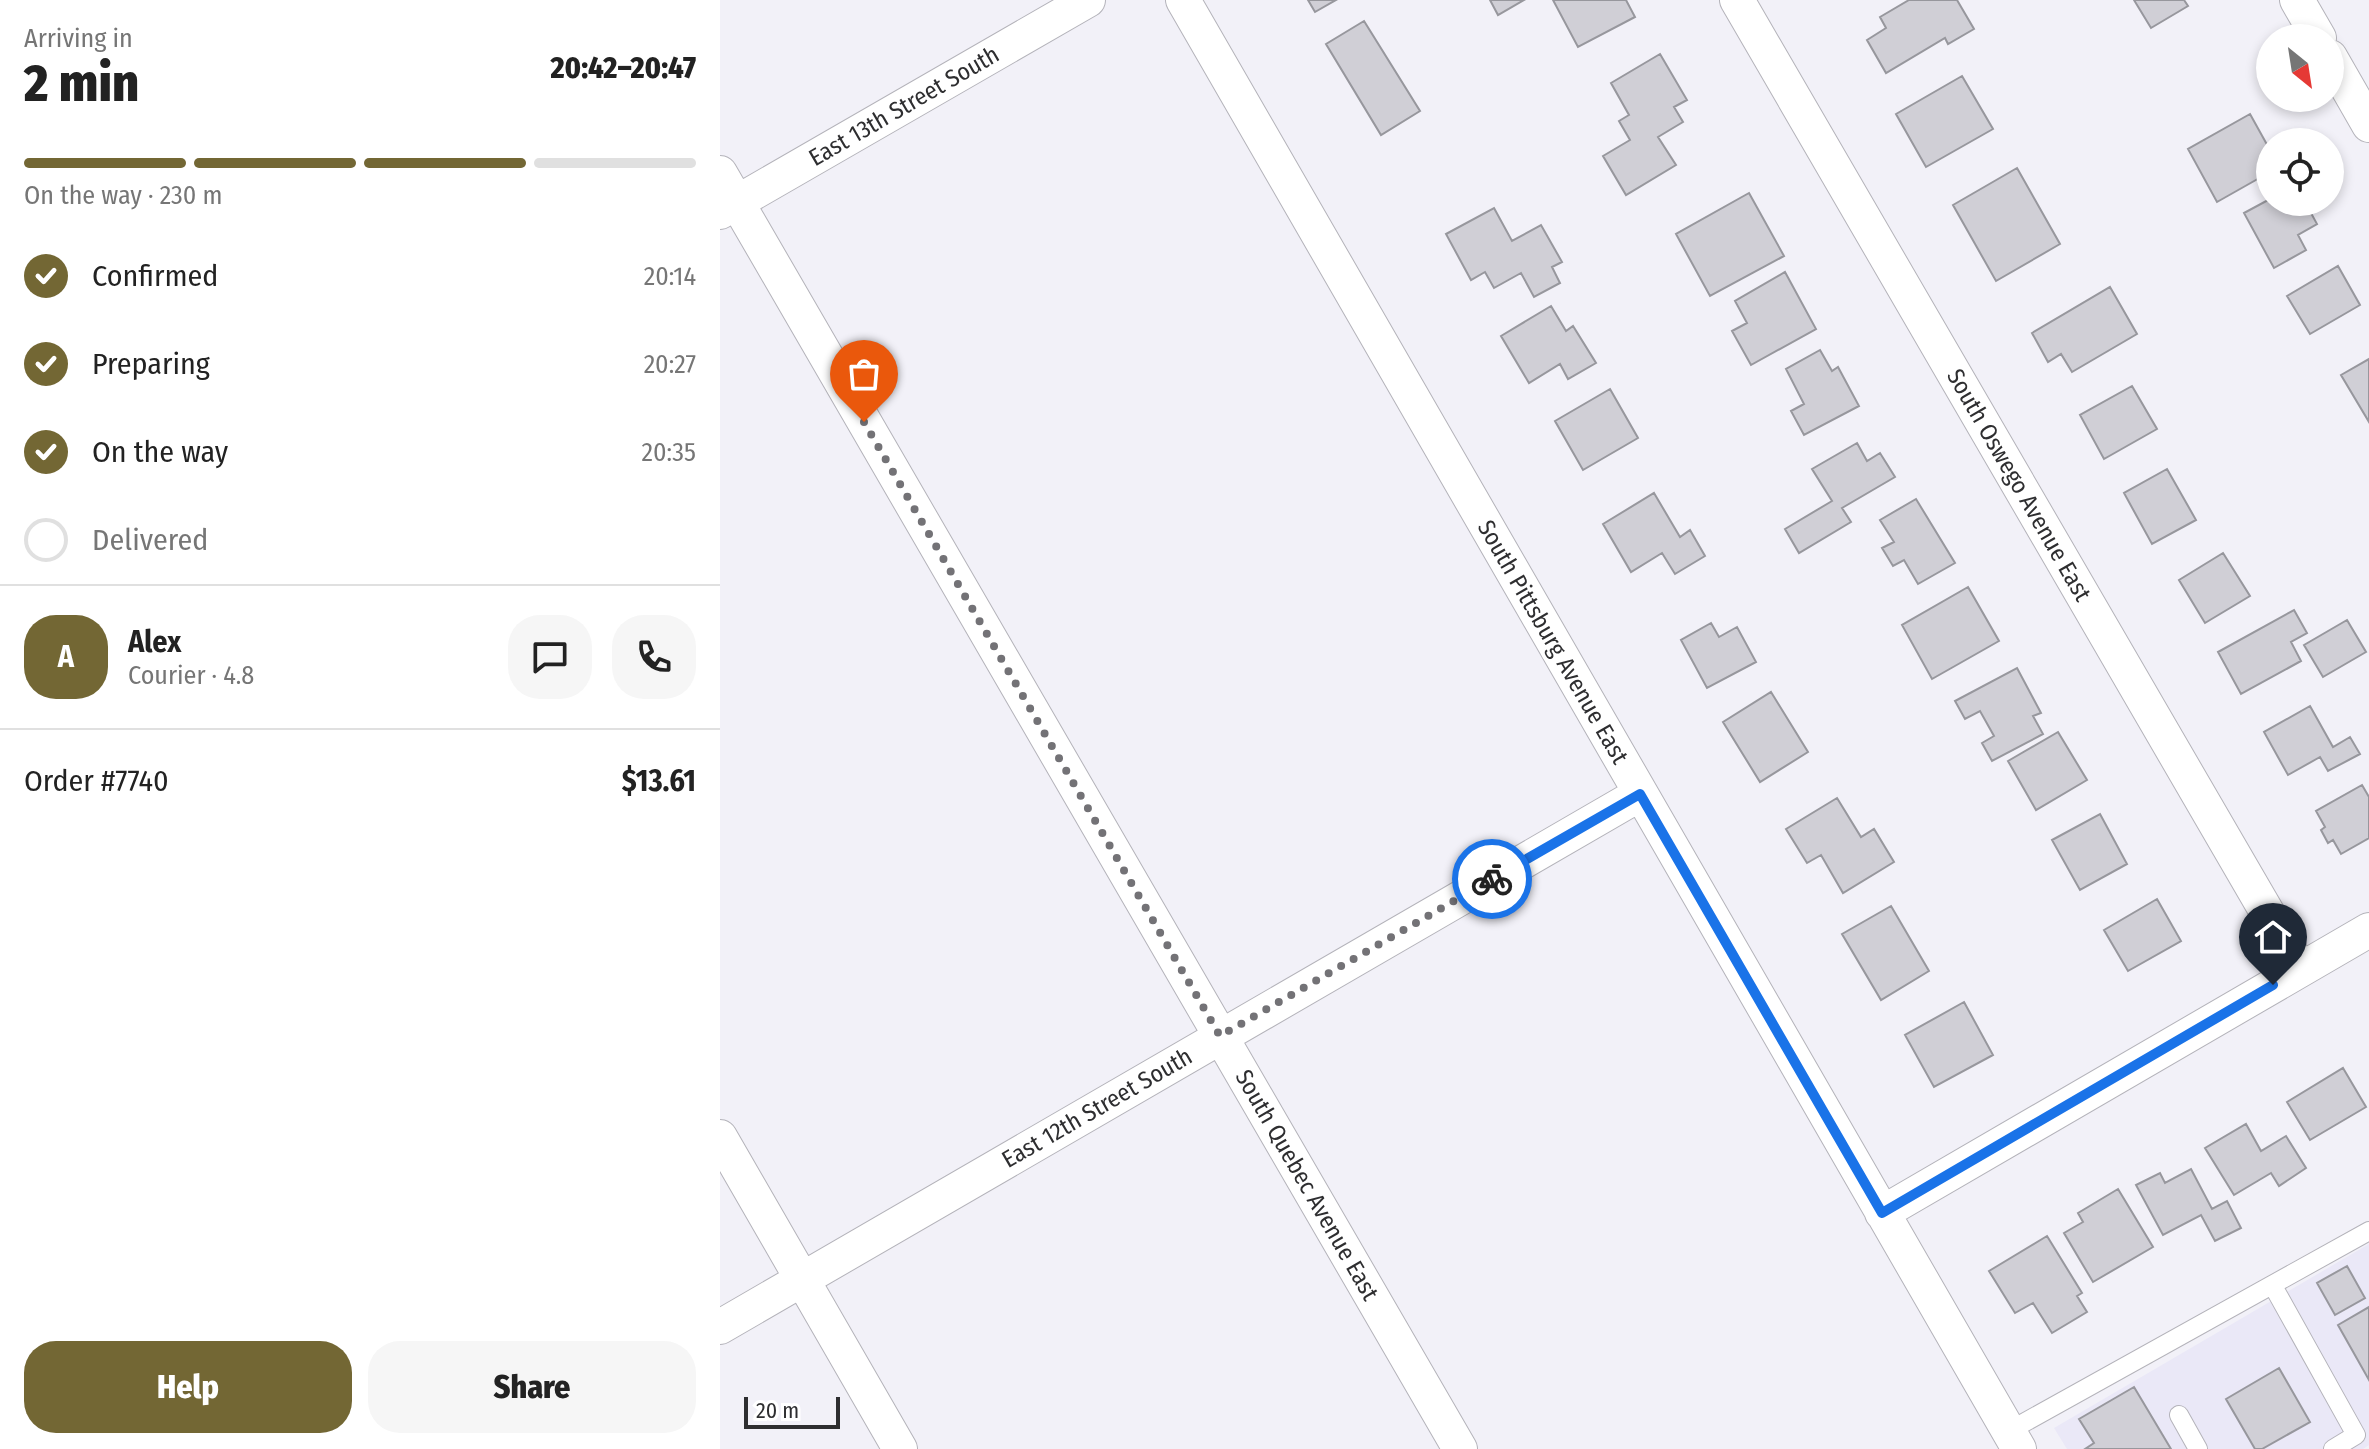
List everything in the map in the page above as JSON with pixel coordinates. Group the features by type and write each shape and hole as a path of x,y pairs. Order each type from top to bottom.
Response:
{"street":[{"name":"East 13th Street South","path":"726,196 1088,0"},
{"name":"South Pittsburg Avenue East","path":"1183,0 2014,1440"},
{"name":"South Oswego Avenue East","path":"1737,0 2300,969"},
{"path":"2297,0 2311,24"},
{"path":"2344,81 2369,125"},
{"name":"South Quebec Avenue East","path":"726,196 1460,1449"},
{"name":"East 12th Street South","path":"720,1327 1640,794"},
{"path":"1882,1213 2369,930"},
{"path":"720,1137 900,1449"}],"lane":[{"path":"2014,1440 2369,1231"},
{"path":"2273,1286 2356,1435 2333,1449"},
{"path":"2179,1415 2198,1449"}],"shaded area":[{"path":"2369,1244 2369,1445 2363,1449 2067,1449 2054,1428"}],"building":[{"path":"1308,0 1336,0 1315,12"},
{"path":"1490,0 1524,0 1498,15"},
{"path":"1553,0 1626,0 1635,17 1578,47"},
{"path":"1909,0 1957,0 1974,29 1948,44 1945,38 1886,73 1867,40 1886,28 1880,17"},
{"path":"2134,0 2184,0 2188,6 2151,28"},
{"path":"1364,21 1420,111 1381,135 1326,44"},
{"path":"1660,54 1687,100 1674,107 1683,122 1658,137 1676,165 1626,195 1603,156 1630,140 1619,121 1629,115 1611,83"},
{"path":"1962,76 1993,129 1926,167 1896,114"},
{"path":"2250,114 2258,128 2256,180 2217,202 2188,149"},
{"path":"2017,168 2060,244 1996,281 1953,205"},
{"path":"1749,193 1784,256 1710,296 1676,234"},
{"path":"2256,207 2256,216 2313,216 2317,224 2298,235 2306,250 2274,268 2244,213"},
{"path":"1494,208 1512,241 1541,225 1562,262 1552,267 1560,283 1534,297 1521,273 1494,288 1485,272 1471,280 1446,234"},
{"path":"2338,266 2360,305 2310,334 2287,296"},
{"path":"1785,272 1816,329 1751,365 1732,331 1747,323 1735,301"},
{"path":"2110,287 2137,334 2072,372 2061,354 2048,362 2032,333"},
{"path":"1551,306 1566,331 1573,326 1596,363 1568,379 1560,364 1529,383 1501,336"},
{"path":"1820,350 1832,371 1838,367 1859,406 1804,435 1791,411 1804,404 1786,369"},
{"path":"2369,359 2369,422 2341,375"},
{"path":"2132,386 2157,429 2104,459 2080,415"},
{"path":"1610,389 1638,438 1583,470 1555,421"},
{"path":"1857,443 1867,461 1880,453 1895,477 1842,508 1851,522 1799,553 1785,529 1832,501 1812,469"},
{"path":"2167,469 2196,520 2152,544 2124,493"},
{"path":"1654,493 1680,537 1690,530 1705,556 1675,574 1662,553 1631,572 1603,524"},
{"path":"1916,499 1955,563 1918,584 1904,560 1893,566 1882,548 1894,542 1880,520"},
{"path":"2223,553 2250,596 2205,623 2179,580"},
{"path":"1968,587 1999,641 1932,679 1902,625"},
{"path":"2294,610 2307,633 2291,642 2301,661 2241,694 2218,652"},
{"path":"2347,620 2366,652 2323,677 2304,645"},
{"path":"1711,623 1719,637 1737,627 1756,662 1707,688 1681,640"},
{"path":"2017,668 2041,713 2033,716 2043,734 1992,761 1982,743 1994,736 1980,711 1965,719 1955,701"},
{"path":"1771,692 1808,752 1760,782 1723,722"},
{"path":"2310,706 2333,747 2350,737 2360,754 2328,771 2320,757 2288,775 2264,732"},
{"path":"2058,732 2087,780 2036,810 2008,761"},
{"path":"2362,785 2369,797 2369,838 2341,854 2333,840 2328,843 2321,830 2325,827 2316,811"},
{"path":"1837,798 1861,837 1874,829 1894,862 1843,893 1821,855 1807,863 1786,829"},
{"path":"2100,814 2127,864 2080,890 2052,840"},
{"path":"2157,899 2181,941 2128,971 2104,930"},
{"path":"1891,906 1929,971 1881,1000 1842,934"},
{"path":"1964,1002 1993,1055 1934,1087 1905,1035"},
{"path":"2343,1068 2366,1107 2310,1140 2287,1102"},
{"path":"2246,1124 2261,1151 2286,1136 2306,1168 2279,1186 2271,1173 2234,1195 2205,1148"},
{"path":"2191,1169 2212,1209 2227,1201 2241,1228 2215,1241 2201,1215 2163,1235 2136,1185 2160,1173 2165,1183"},
{"path":"2118,1189 2153,1247 2093,1282 2064,1233 2083,1222 2078,1213"},
{"path":"2047,1236 2082,1293 2077,1296 2087,1312 2052,1333 2033,1303 2015,1313 1989,1271"},
{"path":"2347,1266 2365,1298 2335,1315 2317,1283"},
{"path":"2369,1307 2369,1380 2338,1325"},
{"path":"2279,1368 2310,1422 2262,1449 2255,1449 2226,1399"},
{"path":"2134,1387 2171,1449 2085,1449 2094,1443 2079,1419"}],"way so far":[{"path":"864,422 1220,1036 1492,879"}],"route":[{"path":"1492,879 1640,794 1882,1213 2273,985"}]}
